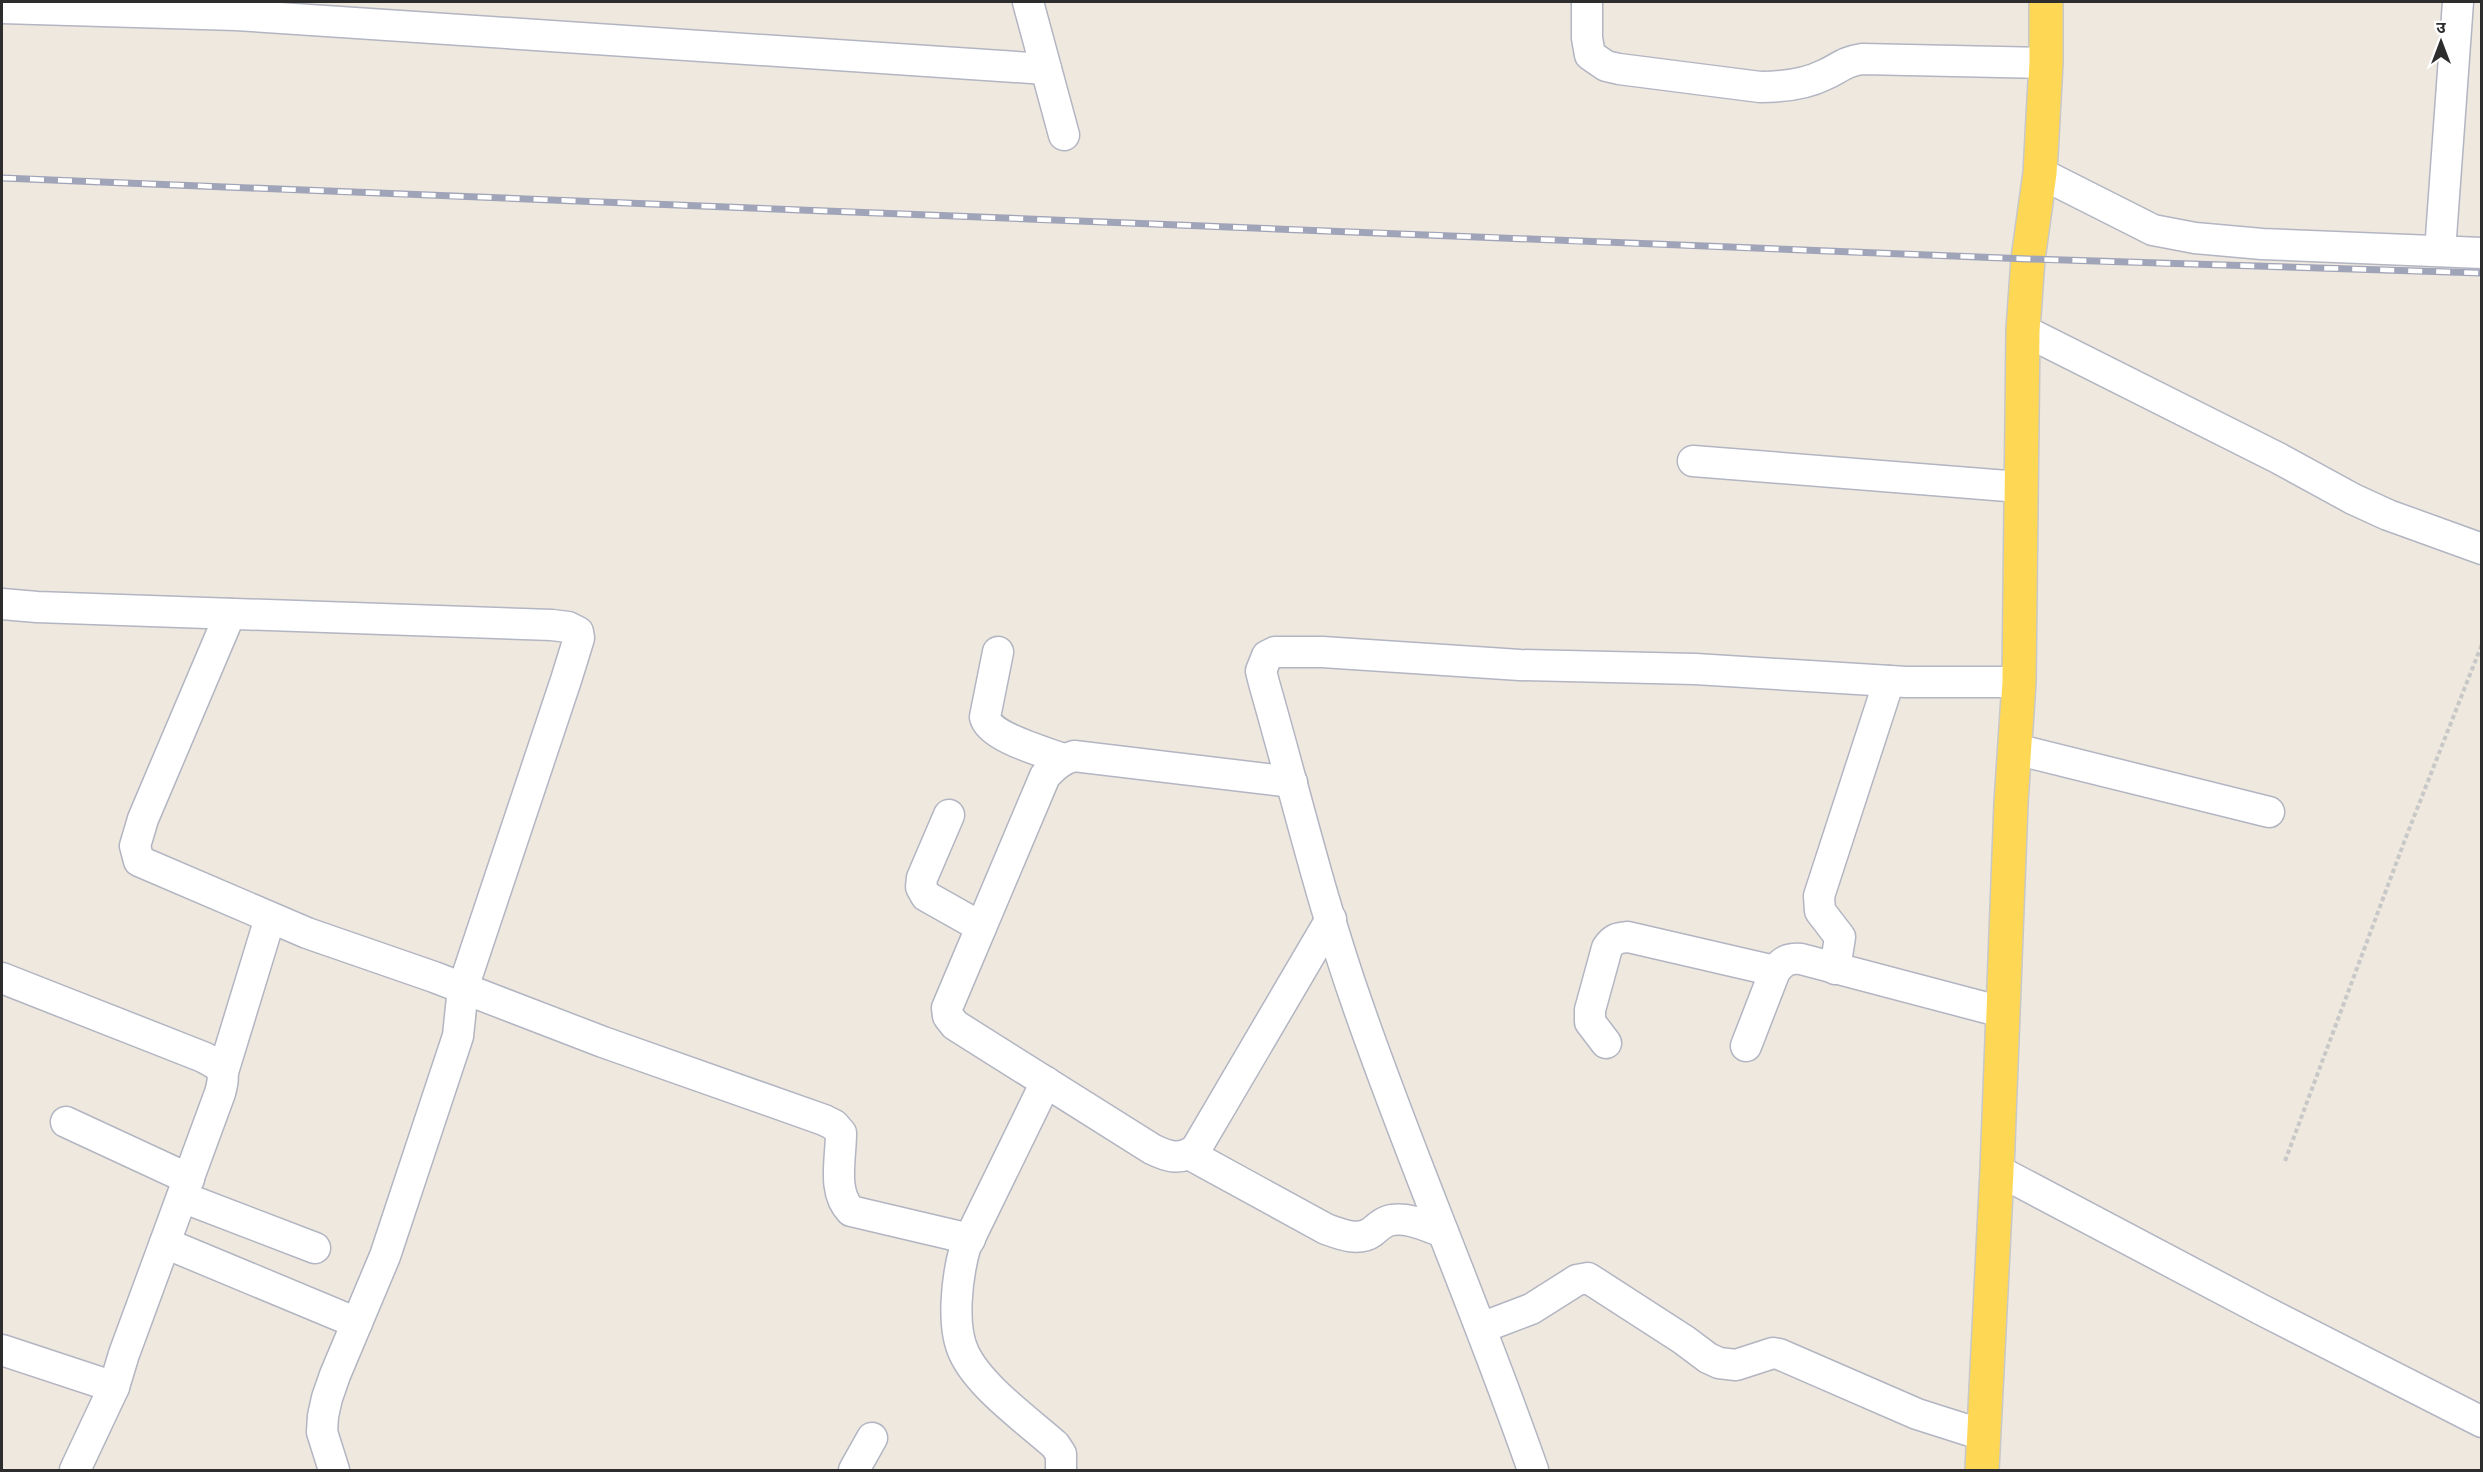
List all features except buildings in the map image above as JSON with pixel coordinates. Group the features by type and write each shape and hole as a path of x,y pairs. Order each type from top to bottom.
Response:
{"main road":[{"path":"1982,1470 2019,682 2023,330 2028,259 2040,173 2046,63 2046,2"}],"street":[{"path":"1028,2 1064,135"},
{"path":"1587,2 1587,38 1590,56 1606,66 1619,69 1760,87 1779,87 1803,83 1824,75 1843,63 1862,59 2046,63"},
{"path":"2440,251 2458,2"},
{"path":"2,8 236,15 1046,69"},
{"path":"2040,173 2153,230 2172,234 2262,244 2481,253"},
{"path":"2023,330 2278,458 2353,499 2388,515 2481,549"},
{"path":"1693,460 2020,487"},
{"path":"2,604 552,625 568,627 578,632 579,638 566,680 463,988 458,1036 385,1256 335,1375 323,1416 322,1432 334,1470"},
{"path":"230,614 143,819 135,846 139,861 270,918 834,1125 841,1133 839,1192 843,1203 851,1211 970,1239"},
{"path":"998,652 986,723 998,733 1063,759"},
{"path":"1523,1462 1481,1328 1358,1006 1261,671 1267,656 1275,652 1322,652 1520,665 1695,669 1888,681 2019,682"},
{"path":"1835,969 1840,937 1820,911 1819,896 1888,681"},
{"path":"2015,749 2269,812"},
{"path":"1292,782 1074,756 1063,759 1045,776 947,1008 948,1016 955,1025 1166,1156 1180,1158 1196,1149 1331,919"},
{"path":"949,815 922,878 921,887 926,896 981,927"},
{"path":"75,1470 114,1387 220,1093 223,1071 270,918"},
{"path":"1606,1043 1590,1022 1590,1010 1607,948 1612,941 1618,938 1628,937 1775,971"},
{"path":"1746,1046 1775,971 1790,958 2002,1012"},
{"path":"2,978 203,1057 218,1065 223,1071"},
{"path":"1046,1082 970,1239 960,1266 957,1316 959,1341 972,1367 984,1381 1055,1445 1060,1454 1061,1470"},
{"path":"66,1122 185,1188 315,1248"},
{"path":"1190,1154 1326,1229 1348,1236 1360,1237 1369,1234 1394,1220 1404,1220 1443,1232"},
{"path":"1997,1170 2481,1422"},
{"path":"165,1243 357,1323"},
{"path":"1481,1328 1531,1309 1577,1280 1588,1278 1719,1363 1736,1365 1773,1353 1779,1354 1917,1414 1983,1435"},
{"path":"2,1350 114,1387"},
{"path":"854,1470 872,1438"}],"path":[{"path":"2285,1161 2481,644"}],"railway":[{"path":"2,178 2028,259 2482,273"}]}
